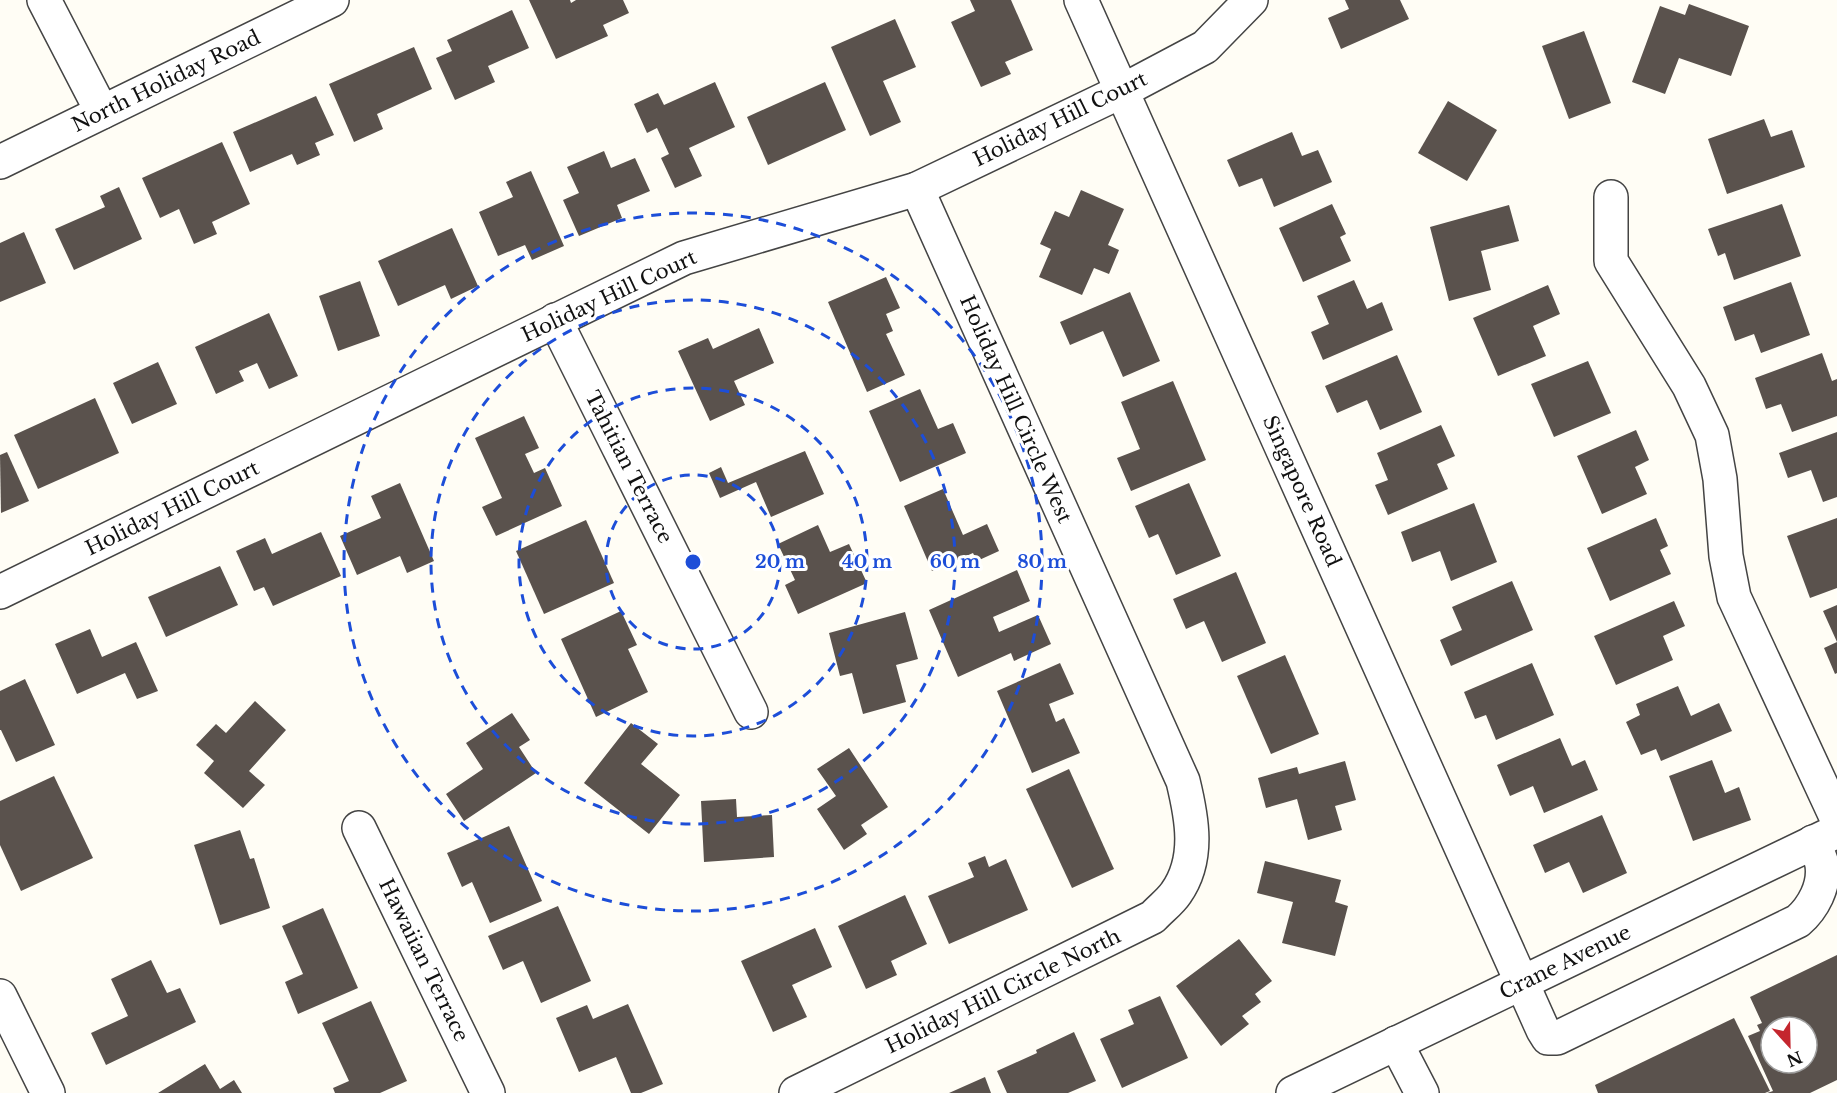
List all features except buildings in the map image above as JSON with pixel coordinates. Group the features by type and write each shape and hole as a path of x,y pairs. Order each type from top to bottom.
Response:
{"street":[{"path":"44,0 102,112"},
{"name":"North Holiday Road","path":"0,162 332,0"},
{"name":"Singapore Road","path":"1081,0 1548,1038 1557,1038 1798,921 1813,905 1822,876 1825,836"},
{"name":"Holiday Hill Court","path":"0,592 684,258 917,189 1122,91 1206,47 1251,0"},
{"name":"Holiday Hill Circle West","path":"917,189 1183,780 1191,818 1192,845 1189,865"},
{"path":"1611,197 1611,261 1689,386 1712,435 1720,479 1726,555 1734,597 1837,819"},
{"name":"Tahitian Terrace","path":"555,320 751,712"},
{"name":"Hawaiian Terrace","path":"359,828 488,1093"},
{"name":"Crane Avenue","path":"1293,1093 1825,836"},
{"name":"Holiday Hill Circle North","path":"796,1093 1153,917 1176,893 1189,865"},
{"path":"0,996 48,1093"},
{"path":"1396,1043 1422,1093"}]}
